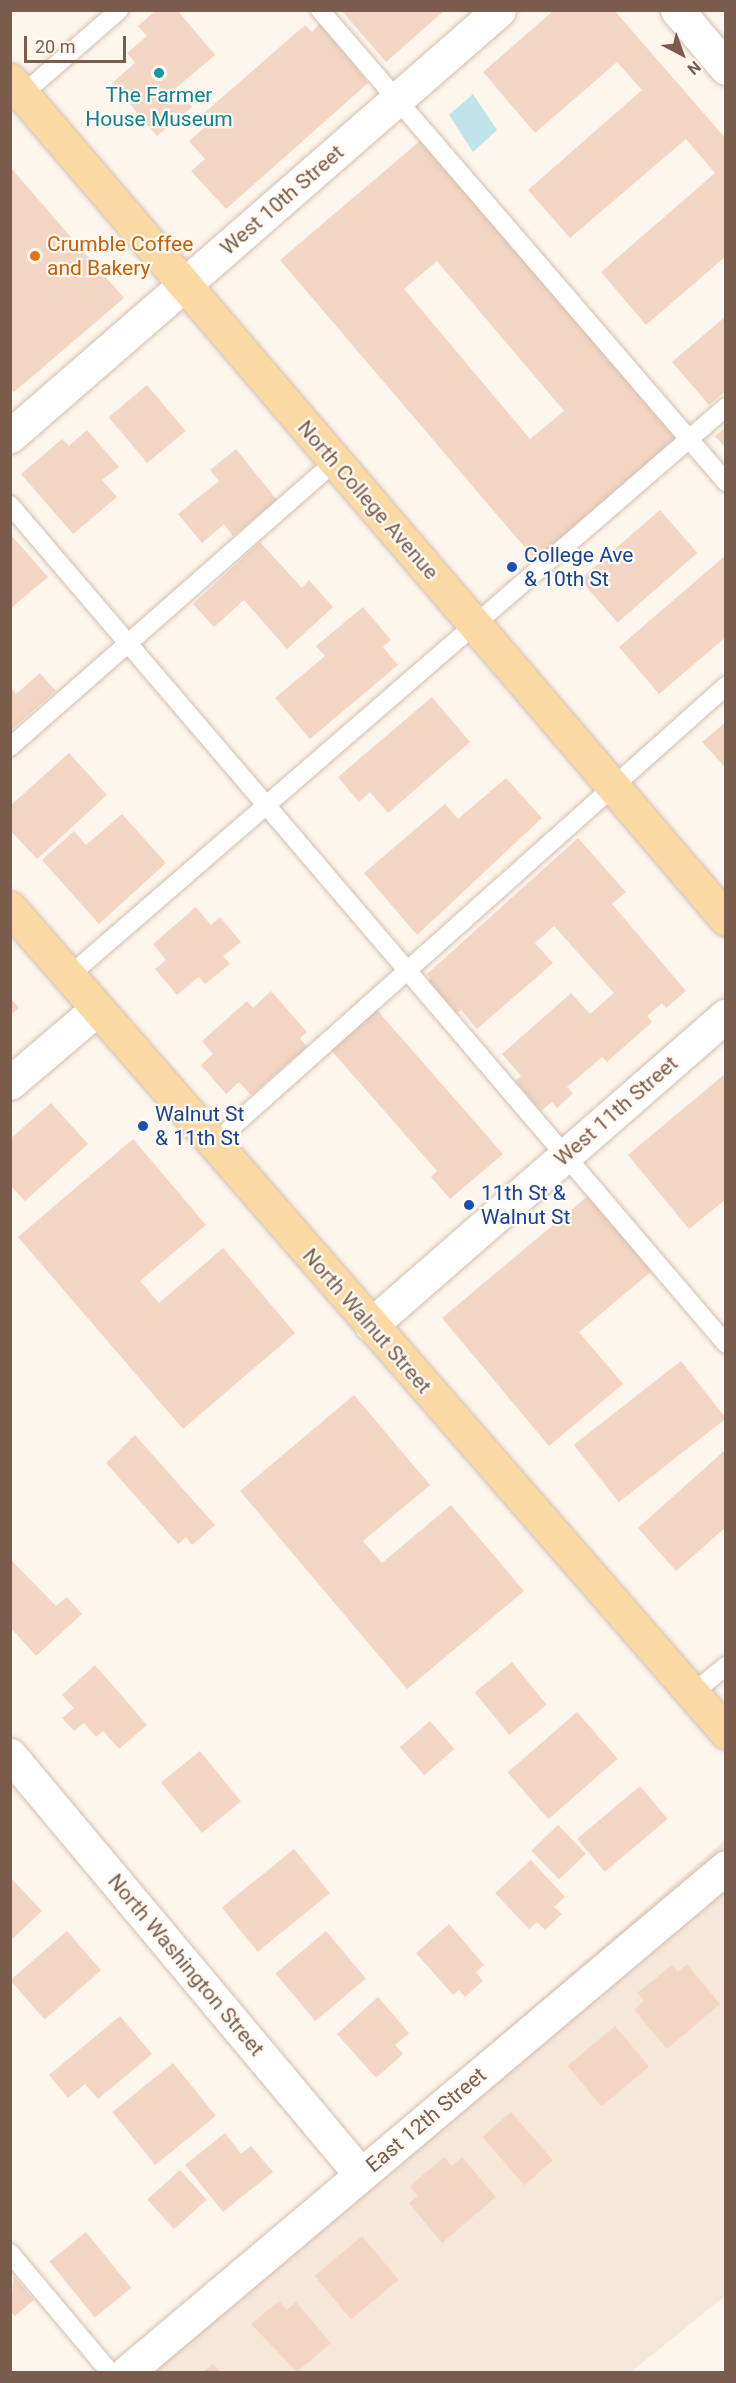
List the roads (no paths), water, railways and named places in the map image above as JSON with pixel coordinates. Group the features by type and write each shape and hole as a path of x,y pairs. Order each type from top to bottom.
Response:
{"main road":[{"name":"North College Avenue","path":"15,93 184,285 726,919"},
{"name":"North Walnut Street","path":"10,908 726,1732"}],"street":[{"name":"West 10th Street","path":"14,425 184,285 499,10"},
{"path":"677,10 726,68"},
{"path":"10,1083 97,1009"},
{"name":"West 11th Street","path":"371,1325 726,1015"},
{"name":"North Washington Street","path":"16,1774 362,2175"},
{"name":"East 12th Street","path":"127,2373 726,1867"}],"lane":[{"path":"15,93 119,10"},
{"path":"320,10 726,482"},
{"path":"69,976 726,407"},
{"path":"10,747 335,461"},
{"path":"10,505 726,1344"},
{"path":"213,1144 615,789 726,686"},
{"path":"693,1693 726,1666"},
{"path":"10,2253 110,2373"}],"water":[{"path":"473,94 497,130 473,152 449,115"}],"place":[{"name":"The Farmer House Museum","path":"159,73"},
{"name":"Crumble Coffee and Bakery","path":"35,256"},
{"name":"College Ave & 10th St","path":"512,567"},
{"name":"Walnut St & 11th St","path":"143,1126"},
{"name":"11th St & Walnut St","path":"469,1205"}]}
